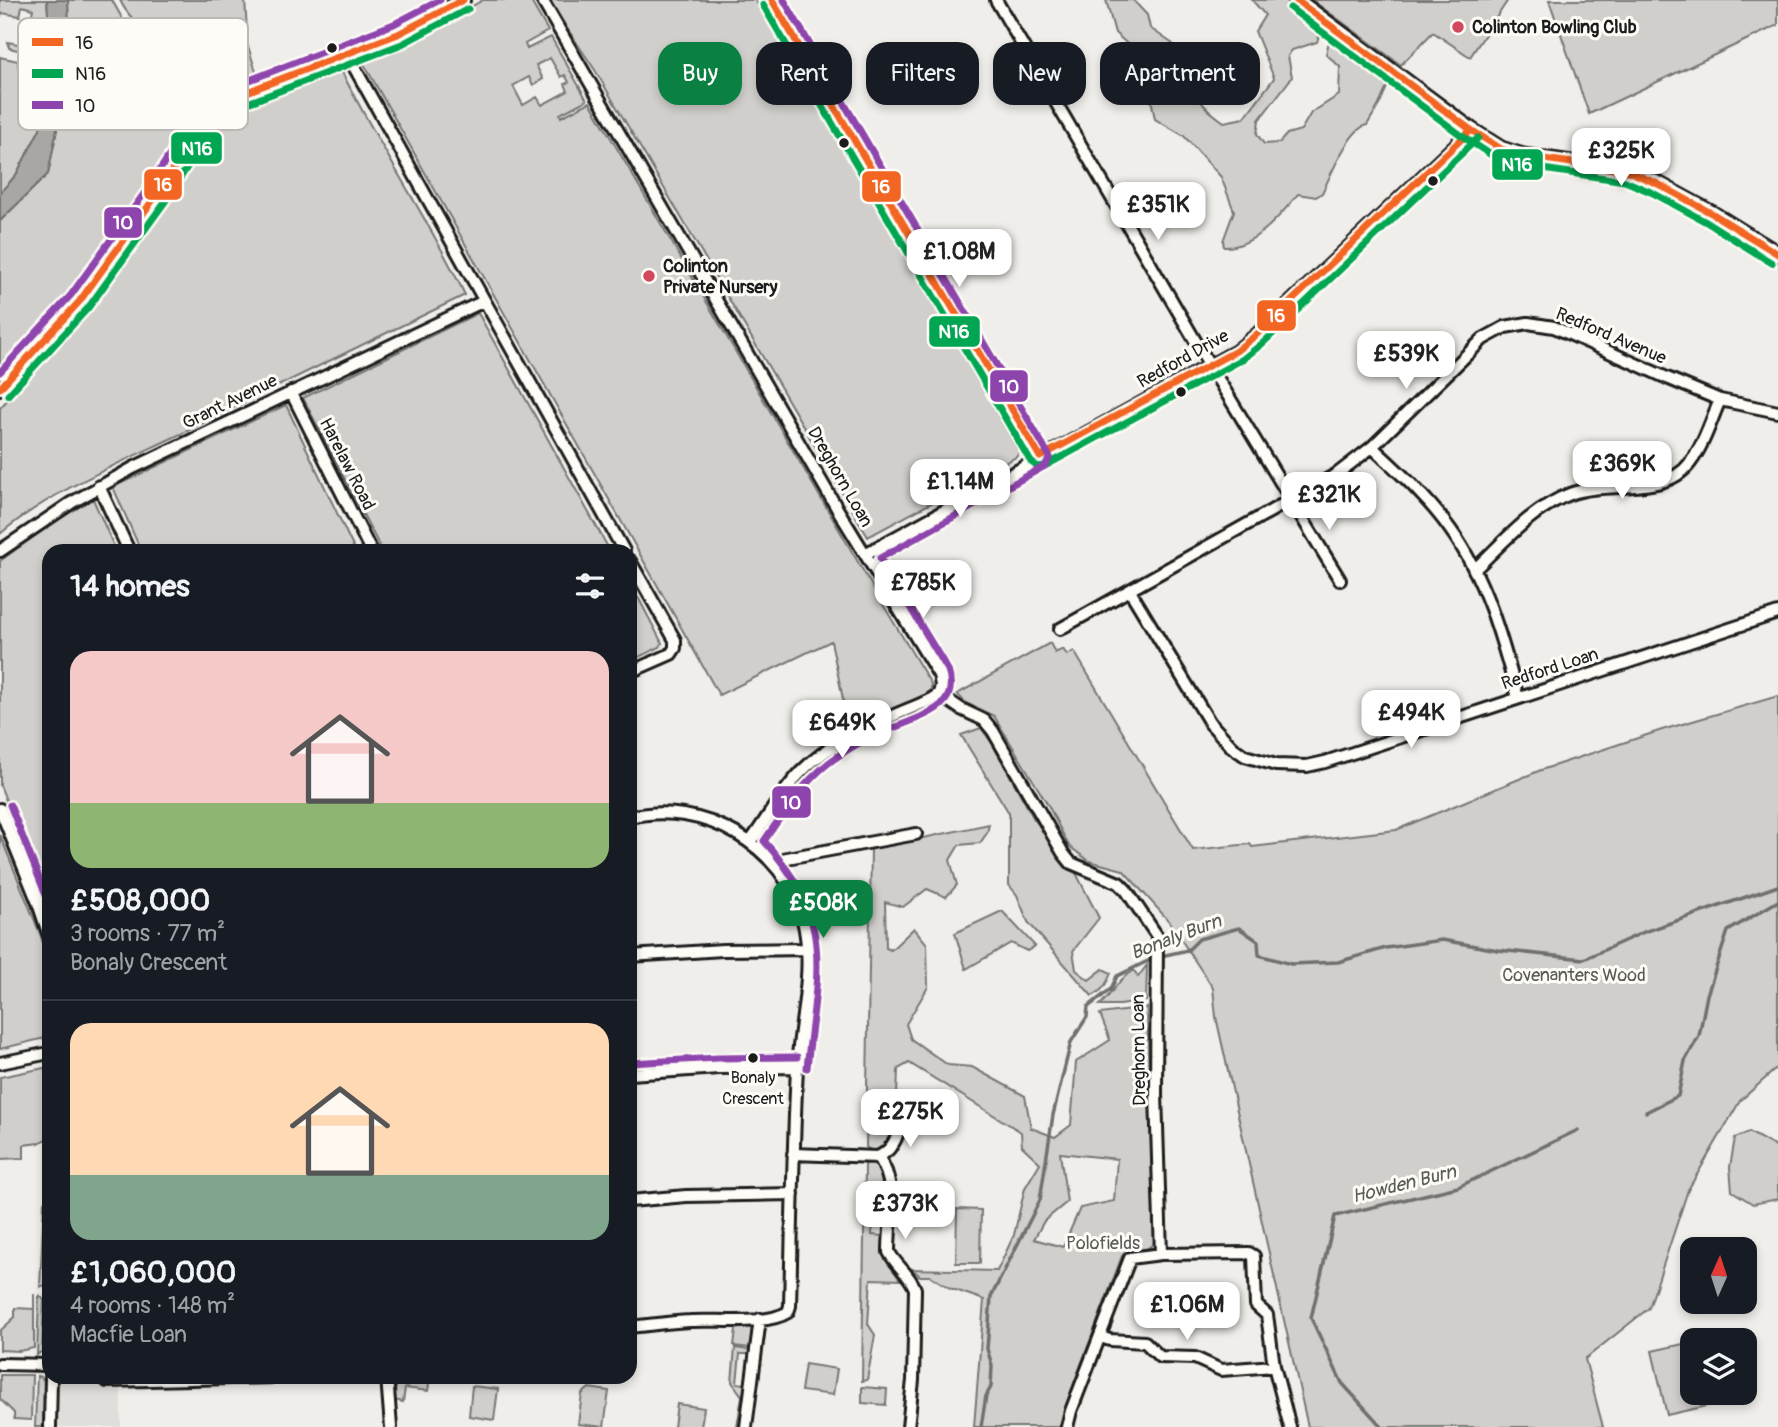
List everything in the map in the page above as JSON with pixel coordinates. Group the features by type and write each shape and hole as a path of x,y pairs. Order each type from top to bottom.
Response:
{"main road":[{"path":"1296,0 1471,130 1501,149 1523,156 1628,171 1713,214 1778,254"}],"street":[{"path":"248,90 398,34 463,0"},
{"name":"Dreghorn Loan","path":"542,0 865,554 939,675 939,694 984,720 1071,863 1085,871 1109,878 1126,890 1157,936 1156,1094 1161,1254"},
{"path":"772,0 1040,457"},
{"path":"996,0 1210,366 1340,580"},
{"path":"347,54 620,544"},
{"path":"0,388 79,302 155,197 180,158 193,130"},
{"name":"Redford Drive","path":"865,554 1236,351 1471,130"},
{"name":"Grant Avenue","path":"0,551 100,486 484,301"},
{"name":"Redford Avenue","path":"1060,629 1337,474 1372,447 1483,339 1506,327 1528,323 1554,327 1720,400 1778,412"},
{"name":"Harelaw Road","path":"291,392 367,544"},
{"path":"1474,569 1529,518 1571,494 1589,489 1657,484 1676,477 1691,462 1720,400"},
{"path":"1372,447 1431,505 1451,531 1474,569 1493,613 1518,698"},
{"path":"100,486 126,544"},
{"path":"637,574 674,640 675,648 671,654 637,669"},
{"name":"Redford Loan","path":"1130,591 1210,723 1232,747 1259,761 1292,766 1325,762 1778,613"},
{"path":"750,842 802,770 854,735 939,694"},
{"path":"0,809 42,915"},
{"path":"637,815 675,813 704,819 731,830 750,842 771,861 791,891 803,918 808,949 797,1067 788,1312 760,1319 637,1326"},
{"path":"771,861 901,833 916,834"},
{"path":"637,956 723,950 808,949"},
{"path":"0,1063 42,1054"},
{"path":"637,1074 719,1068 797,1067"},
{"path":"793,1154 878,1157 888,1152 895,1143 901,1114"},
{"path":"878,1157 890,1180 889,1252 894,1262 911,1279 915,1289 913,1380 908,1427"},
{"path":"637,1200 686,1196 793,1194"},
{"path":"1067,1427 1130,1258 1161,1254 1249,1253 1254,1256 1256,1305 1267,1315 1274,1366 1290,1427"},
{"path":"746,1427 760,1319"},
{"path":"1100,1337 1144,1342 1160,1357 1195,1358 1221,1370 1274,1366"},
{"path":"0,1364 42,1365"},
{"path":"50,1427 51,1384"},
{"path":"388,1384 391,1427"}],"shaded area":[{"path":"47,0 68,0 69,18 48,18"},
{"path":"39,130 57,130 48,174 0,221 0,193 16,175"},
{"path":"58,1384 121,1387 121,1427 59,1427"}],"green space":[{"path":"0,0 47,0 48,18 31,18 33,9 22,6 20,16 2,13 0,18"},
{"path":"68,0 112,0 122,18 69,18"},
{"path":"120,0 245,0 246,18 132,18"},
{"path":"483,0 530,0 548,31 525,44 527,49 551,37 587,100 560,114 561,117 590,102 931,684 926,695 849,728 831,641 719,695 637,549 637,544 634,544 364,64 369,57 426,32","holes":["550,58 561,77 565,75 569,82 565,84 568,91 542,105 537,97 523,105 513,86 529,77 533,85 543,79 536,65"]},
{"path":"548,0 755,0 780,42 756,42 756,105 816,105 1018,450 1018,456 868,537 595,70"},
{"path":"1106,0 1133,0 1147,15 1150,28 1170,42 1125,42 1115,33"},
{"path":"1252,0 1286,0 1314,18 1321,29 1317,42 1292,50 1288,56 1292,77 1259,120 1257,134 1264,144 1279,143 1287,134 1301,130 1311,113 1339,95 1340,67 1326,54 1329,41 1335,40 1358,52 1391,78 1367,125 1360,128 1347,144 1322,193 1316,197 1298,194 1266,229 1235,246 1224,247 1223,241 1234,211 1221,177 1184,136 1155,119 1152,105 1204,105 1224,122 1244,118 1254,105 1260,105 1260,97 1274,78 1255,31 1265,15"},
{"path":"1312,0 1508,0 1470,57 1433,32 1401,65"},
{"path":"1549,0 1778,0 1778,25 1589,114"},
{"path":"8,42 18,44 18,50 9,48"},
{"path":"248,46 257,75 248,78"},
{"path":"0,57 18,61 18,130 39,130 16,175 0,193"},
{"path":"340,68 465,295 90,477 42,504 0,534 0,408 47,357 141,235 210,130 248,130 248,106"},
{"path":"57,130 182,130 137,208 68,296 0,372 0,221 48,174"},
{"path":"478,313 606,544 378,544 303,398"},
{"path":"286,405 352,544 138,544 113,487"},
{"path":"93,499 113,544 42,544 42,894 0,785 0,561 54,522"},
{"path":"637,596 662,643 660,647 637,658"},
{"name":"Covenanters Wood","path":"1050,643 1055,653 1063,649 1067,655 1074,651 1193,850 1250,844 1252,847 1396,830 1541,770 1662,730 1778,696 1778,1067 1740,1101 1688,1190 1649,1308 1585,1359 1603,1427 1308,1427 1216,1017 1213,988 1168,920 1123,870 1089,861 1069,846 1048,805 994,716 966,703 957,694"},
{"path":"981,728 1034,819 1076,873 1099,918 1073,951 1076,970 1089,980 1103,969 1111,973 1104,986 1092,996 1028,922 1017,895 1009,885 1009,813 961,735"},
{"name":"Polofields","path":"989,824 980,843 959,845 950,860 957,885 946,897 927,889 903,907 885,902 886,948 891,950 914,928 927,944 928,987 906,1024 911,1039 948,1065 972,1067 1025,1096 1031,1128 1055,1137 1071,1125 1076,1062 1110,1040 1100,1014 1147,1008 1154,1243 1146,1250 1130,1250 1122,1256 1060,1427 974,1427 984,1300 950,1288 930,1276 920,1276 912,1269 997,1271 1014,1235 1025,1188 1040,1163 1022,1146 1021,1132 909,1063 898,1069 896,1121 890,1142 874,1152 866,1147 871,849","holes":["1060,1153 1117,1159 1114,1201 1080,1208 1063,1247 1034,1239 1044,1221 1067,1202"]},
{"path":"0,835 42,940 42,1039 0,1049"},
{"path":"1002,911 1035,946 1027,951 1011,943 966,969 955,933"},
{"path":"1147,965 1146,1001 1100,1005 1124,978 1134,970 1138,977"},
{"path":"42,1068 42,1141 24,1145 24,1158 0,1159 0,1077"},
{"path":"1749,1132 1778,1148 1778,1199 1753,1204 1732,1191 1730,1167 1735,1138"},
{"path":"871,1161 877,1166 884,1181 885,1199 884,1225 873,1224 872,1235 884,1236 884,1256 900,1280 871,1279 868,1324 875,1335 867,1380 862,1381 865,1165"},
{"path":"957,1209 981,1210 980,1263 956,1263"},
{"path":"42,1244 42,1286 40,1287"},
{"path":"39,1295 42,1298 42,1351 37,1355"},
{"path":"15,1308 34,1309 34,1348 19,1351 0,1350 0,1331 15,1317"},
{"path":"749,1326 752,1329 750,1348 734,1346 736,1329"},
{"path":"1680,1345 1680,1405 1711,1405 1667,1415 1652,1351"},
{"path":"735,1348 749,1350 749,1354 740,1354 737,1383 745,1384 739,1427 742,1396 732,1382"},
{"path":"805,1364 837,1369 833,1395 801,1391"},
{"path":"0,1375 32,1375 31,1420 14,1419 14,1413 0,1399"},
{"path":"37,1376 41,1377 42,1384 45,1384 43,1427 35,1427"},
{"path":"396,1384 429,1384 428,1391 405,1388 403,1402 394,1400 393,1388 396,1388"},
{"path":"472,1386 498,1389 494,1420 469,1416"},
{"path":"862,1387 887,1389 886,1405 862,1403"},
{"path":"589,1388 609,1391 604,1427 578,1424 582,1394"},
{"path":"677,1404 704,1408 701,1427 674,1427"}],"waterway":[{"name":"Bonaly Burn","path":"1161,956 1188,950 1199,939 1239,928 1258,941 1259,955 1291,964 1338,962 1386,948 1442,940 1498,950 1584,959 1644,932 1778,886"},
{"name":"Howden Burn","path":"1646,1112 1678,1096 1685,1061 1699,1036 1707,995 1728,931 1778,901"},
{"name":"Bonaly Burn","path":"981,1427 986,1396 991,1387 992,1365 987,1349 991,1297 1040,1200 1053,1115 1071,1042 1087,1017 1088,1007 1111,989 1117,976 1154,958"},
{"name":"Howden Burn","path":"1382,1427 1342,1383 1311,1318 1335,1216 1458,1187 1578,1130"}],"transit line":[{"name":"10","path":"248,81 394,24 440,0"},
{"name":"16","path":"248,92 398,34 463,0"},
{"name":"16","path":"772,0 1040,457 1236,351 1471,130"},
{"name":"10","path":"784,0 1050,457 1045,466 880,558 948,670 949,693 945,701 934,710 871,737 836,757 809,781 764,841 787,869 812,922 817,974 807,1068"},
{"name":"16","path":"1296,0 1471,130 1501,149 1523,156 1628,171 1713,214 1778,254"},
{"name":"N16","path":"763,5 1031,462 1038,467 1045,466 1243,359 1478,138"},
{"name":"N16","path":"1290,8 1496,158 1522,166 1625,181 1708,223 1772,263"},
{"name":"N16","path":"248,103 402,44 468,9"},
{"name":"10","path":"0,372 71,295 146,191 171,153 182,130"},
{"name":"16","path":"0,388 79,302 155,197 180,158 194,130"},
{"name":"N16","path":"8,395 88,308 164,203 189,164 206,130"},
{"name":"10","path":"10,805 42,885"},
{"name":"10","path":"637,1063 797,1057"}],"place":[{"name":"Colinton Bowling Club","path":"1458,27"},
{"name":"Colinton Private Nursery","path":"649,276"},
{"name":"Bonaly Crescent","path":"753,1058"}]}
